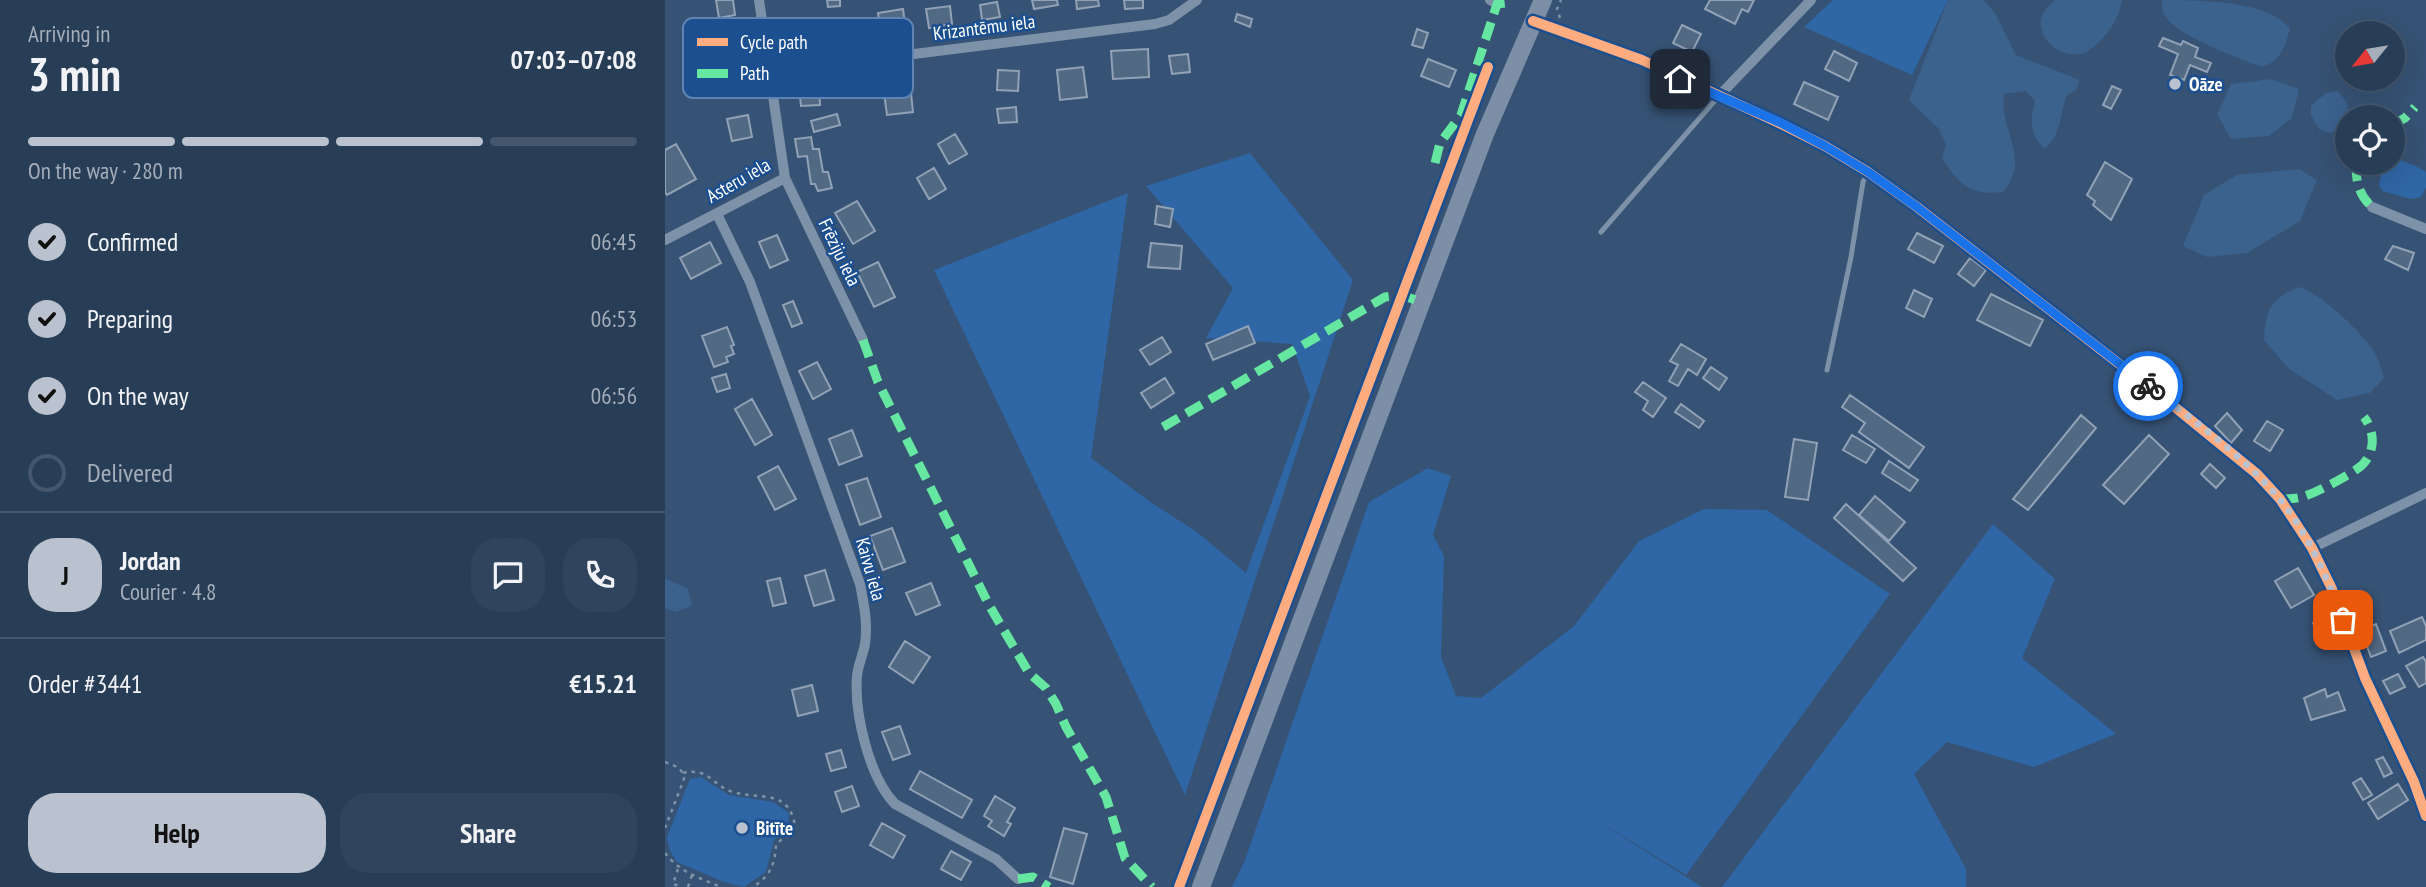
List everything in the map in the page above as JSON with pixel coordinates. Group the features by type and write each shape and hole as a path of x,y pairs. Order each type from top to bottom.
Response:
{"main road":[{"path":"1201,887 1485,134 1543,0"}],"street":[{"name":"Asteru iela","path":"759,0 762,18"},
{"name":"Krizantēmu iela","path":"913,54 1155,24 1169,20 1197,0"},
{"path":"1718,97 1811,0"},
{"path":"1533,21 1642,60 1813,140 1868,172 1927,215 2257,474 2280,499 2312,548 2332,589 2365,678 2414,782 2426,816"},
{"name":"Asteru iela","path":"666,236 717,214 785,178 774,98"},
{"name":"Frēziju iela","path":"785,178 863,340"},
{"path":"2372,207 2426,229"},
{"name":"Kaivu iela","path":"717,214 750,282 860,584 867,621 865,645 857,674 857,693 876,776 885,794 895,804 996,859 1018,879"},
{"path":"2312,548 2426,493"}],"lane":[{"path":"1601,232 1718,97"},
{"path":"1827,370 1851,257 1863,182 1868,172"}],"path":[{"path":"1559,31 1562,23 1557,9 1561,0"},
{"path":"665,762 678,767 683,773 681,787 665,828"},
{"path":"683,773 694,771 708,775 731,794 776,798 788,807 795,825 789,834 776,844 774,865 769,875 753,887"},
{"path":"681,787 685,792"},
{"path":"783,809 788,807"},
{"path":"670,851 665,854 678,868 721,887 724,882"},
{"path":"769,861 774,865"},
{"path":"678,868 673,884 681,887"},
{"path":"688,887 692,875"}],"shaded area":[{"path":"1833,0 1948,0 1912,75 1804,27"},
{"path":"1948,0 1984,0 1995,13 2016,55 2080,80 2076,90 2066,96 2057,131 2045,149 2033,132 2035,101 2026,91 2004,94 2004,113 2014,148 2015,166 2004,192 1974,190 1960,182 1942,158 1946,144 1938,128 1909,100"},
{"path":"2056,0 2122,0 2110,30 2103,38 2087,52 2069,54 2050,44 2041,27 2041,18 2046,8"},
{"path":"2162,0 2250,7 2280,19 2290,29 2278,57 2262,67 2185,33 2168,20"},
{"path":"2271,79 2299,89 2292,118 2269,136 2231,139 2217,114 2231,84"},
{"path":"2337,91 2347,105 2335,105 2335,130 2330,133 2319,129 2311,115 2311,106 2326,93"},
{"path":"1250,153 1353,280 1185,795 934,270 1128,193 1091,458 1197,532 1246,573 1310,396 1292,344 1206,338 1233,288 1146,186"},
{"path":"2405,162 2426,172 2426,188 2421,197 2411,199 2382,191 2379,185 2381,175 2405,175"},
{"path":"2299,169 2317,180 2300,221 2247,253 2207,257 2183,246 2204,195 2237,175"},
{"path":"2298,287 2316,295 2337,312 2373,350 2384,378 2370,393 2337,400 2288,368 2264,340 2271,307"},
{"path":"1428,468 1451,476 1433,535 1444,556 1441,657 1456,696 1481,698 1574,626 1639,541 1704,509 1767,510 1890,594 1686,875 1590,816 1702,887 1232,887 1245,860 1369,502"},
{"path":"1993,524 2055,579 2022,658 2116,734 2034,767 1947,742 1914,774 1966,869 1966,887 1722,887"},
{"path":"665,578 688,589 692,605 677,612 665,608"},
{"path":"701,777 729,795 773,802 789,813 788,831 774,840 766,872 744,887 724,882 677,862 670,851 667,837 690,779"}],"building":[{"path":"716,0 733,0 735,15 719,18"},
{"path":"827,0 840,0 840,6 828,7"},
{"path":"1032,0 1057,0 1058,5 1034,9"},
{"path":"1076,0 1098,0 1099,6 1077,9"},
{"path":"1124,0 1143,0 1143,8 1125,9"},
{"path":"1710,0 1754,0 1748,12 1742,9 1735,24 1705,9"},
{"path":"997,2 1000,17 982,20 980,5"},
{"path":"950,6 952,24 929,28 926,9"},
{"path":"903,9 904,18 879,18 878,13"},
{"path":"1237,14 1252,19 1250,27 1235,21"},
{"path":"1682,25 1701,34 1692,52 1673,43"},
{"path":"1417,29 1428,33 1423,48 1412,45"},
{"path":"2163,38 2181,45 2183,41 2198,48 2195,57 2211,63 2207,72 2190,65 2184,80 2170,75 2178,54 2159,46"},
{"path":"1148,49 1149,77 1113,79 1111,51"},
{"path":"1834,51 1857,63 1849,81 1825,69"},
{"path":"1188,54 1190,72 1172,74 1169,56"},
{"path":"1428,59 1456,70 1449,87 1421,76"},
{"path":"1083,67 1087,97 1060,100 1057,70"},
{"path":"998,70 1019,71 1018,91 997,90"},
{"path":"1804,82 1838,97 1828,120 1794,104"},
{"path":"2112,86 2121,90 2111,109 2103,105"},
{"path":"800,98 820,98 820,105 801,106"},
{"path":"885,98 912,98 913,112 887,115"},
{"path":"1016,107 1017,122 999,123 997,109"},
{"path":"837,114 840,125 814,132 811,121"},
{"path":"748,115 752,137 732,141 727,119"},
{"path":"955,134 967,154 949,164 938,144"},
{"path":"811,137 813,149 819,149 823,172 828,172 832,188 818,191 815,184 811,184 807,156 798,157 795,139"},
{"path":"676,144 696,179 667,195 665,150"},
{"path":"2105,162 2132,179 2111,220 2093,205 2095,201 2087,195"},
{"path":"934,168 946,189 929,199 917,178"},
{"path":"857,201 875,231 853,244 835,213"},
{"path":"1157,206 1173,209 1170,227 1155,224"},
{"path":"1917,233 1943,246 1934,263 1908,249"},
{"path":"777,235 788,260 770,268 759,242"},
{"path":"710,242 721,263 691,279 680,258"},
{"path":"1151,243 1182,246 1180,269 1148,267"},
{"path":"2393,246 2414,253 2408,270 2385,259"},
{"path":"1970,258 1986,270 1974,286 1958,274"},
{"path":"878,262 895,297 874,307 857,272"},
{"path":"1914,290 1932,299 1924,317 1906,308"},
{"path":"1991,294 2043,320 2030,346 1977,320"},
{"path":"793,301 802,323 792,327 783,305"},
{"path":"1248,326 1255,343 1213,360 1206,344"},
{"path":"727,327 734,345 731,346 734,354 726,357 728,362 714,367 702,336"},
{"path":"1162,337 1171,352 1150,365 1140,350"},
{"path":"1681,344 1706,359 1697,375 1688,369 1678,386 1669,381 1678,365 1670,361"},
{"path":"817,362 831,389 813,399 799,371"},
{"path":"1711,367 1727,378 1719,390 1703,378"},
{"path":"726,374 730,388 717,392 712,378"},
{"path":"1165,378 1174,393 1151,408 1141,393"},
{"path":"1643,382 1666,398 1653,417 1643,410 1648,401 1635,392"},
{"path":"1850,395 1924,447 1909,468 1859,432 1865,423 1842,407"},
{"path":"752,399 772,435 755,445 735,409"},
{"path":"1681,404 1704,421 1699,428 1675,412"},
{"path":"2227,413 2242,430 2231,443 2215,426"},
{"path":"2081,415 2096,428 2028,510 2013,499"},
{"path":"2267,421 2283,430 2270,451 2254,441"},
{"path":"852,430 862,456 839,465 829,439"},
{"path":"1852,435 1875,449 1866,463 1843,450"},
{"path":"2149,435 2169,454 2124,504 2103,485"},
{"path":"1794,439 1817,443 1808,500 1785,497"},
{"path":"1889,461 1918,480 1910,491 1882,473"},
{"path":"2210,464 2225,478 2216,488 2201,474"},
{"path":"778,466 796,499 775,510 758,477"},
{"path":"867,478 881,517 860,525 846,485"},
{"path":"1875,496 1905,522 1889,541 1859,515"},
{"path":"1846,504 1916,568 1903,581 1834,518"},
{"path":"892,528 905,562 883,570 870,536"},
{"path":"2298,568 2314,595 2291,608 2275,581"},
{"path":"825,570 834,600 814,606 805,576"},
{"path":"780,578 786,603 773,606 767,581"},
{"path":"931,583 940,605 916,615 906,593"},
{"path":"2330,615 2343,641 2325,649 2313,623"},
{"path":"2422,617 2426,626 2426,640 2399,653 2390,631"},
{"path":"2376,624 2386,651 2371,657 2361,630"},
{"path":"905,641 930,657 913,683 889,667"},
{"path":"2423,657 2426,662 2426,683 2419,687 2406,666"},
{"path":"2398,674 2405,687 2390,694 2383,681"},
{"path":"812,685 818,711 798,716 792,690"},
{"path":"2325,689 2327,697 2338,692 2345,710 2311,720 2304,698"},
{"path":"900,726 910,754 893,760 882,732"},
{"path":"841,750 846,767 831,771 826,754"},
{"path":"2383,757 2392,773 2384,777 2376,760"},
{"path":"920,771 972,800 962,818 910,789"},
{"path":"2361,778 2372,795 2363,800 2353,783"},
{"path":"2398,784 2408,800 2378,819 2368,803"},
{"path":"852,786 859,806 842,812 835,792"},
{"path":"995,796 1015,808 1007,822 1011,824 1004,836 988,826 992,821 984,816"},
{"path":"882,823 905,836 893,858 870,845"},
{"path":"1064,828 1087,834 1073,884 1050,877"},
{"path":"951,851 971,862 961,880 941,869"}],"marked path":[{"path":"1435,163 1440,143 1461,115 1497,4 1513,2"},
{"path":"2405,118 2415,107"},
{"path":"2357,175 2359,187 2372,207"},
{"path":"1163,427 1385,297 1402,295 1421,302"},
{"path":"863,340 878,382 989,605 1029,673 1046,688 1056,704 1106,797 1125,858 1152,887"},
{"path":"2280,499 2299,498 2316,492 2360,467 2368,458 2372,446 2370,428 2364,417"},
{"path":"1018,879 1033,877 1049,887"}],"cycle path":[{"path":"1533,21 1642,60 1779,123 1868,172 2176,408 2257,474 2280,499 2312,548 2332,589 2365,678 2414,782 2426,816"},
{"path":"1179,887 1488,67"}],"way so far":[{"path":"2148,386 2257,474 2280,499 2312,548 2332,589 2343,620"}],"place":[{"name":"Oāze","path":"2175,84"},
{"name":"Bitīte","path":"742,828"}],"route":[{"path":"1680,79 1779,122 1868,172 2148,386"}]}
